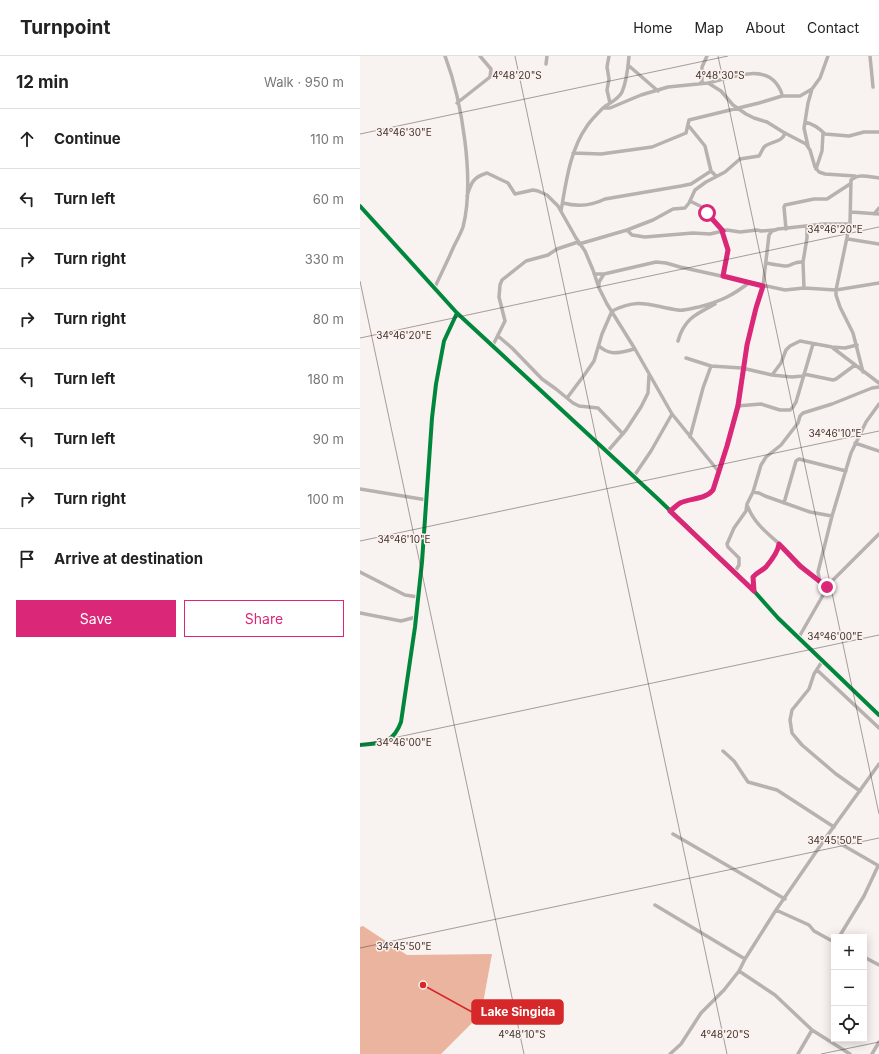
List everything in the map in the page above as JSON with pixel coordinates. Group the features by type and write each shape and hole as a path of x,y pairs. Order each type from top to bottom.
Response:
{"street":[{"path":"435,288 461,231 467,196 467,169 464,133 450,69 445,56"},
{"path":"457,102 474,91 490,77 490,69 480,56"},
{"path":"546,64 547,56"},
{"path":"609,56 607,67 609,79 607,90 610,103"},
{"path":"561,212 573,153 587,126 603,108 622,92 629,56"},
{"path":"699,84 702,82 702,67 707,56"},
{"path":"828,56 820,78 812,90 804,131 816,169 825,174 879,178"},
{"path":"870,56 873,87"},
{"path":"628,65 658,91"},
{"path":"603,108 610,108 647,93 668,87 708,83 738,76 761,74 770,77 773,80 782,96"},
{"path":"708,83 720,91 750,117 767,122 808,147"},
{"path":"573,153 601,154 652,146 686,133 689,120 782,96 800,96 812,90"},
{"path":"805,122 819,128 823,133 822,151 816,169"},
{"path":"688,125 705,146 711,171 716,176"},
{"path":"823,133 849,136 864,132 879,132"},
{"path":"492,347 505,321 499,296 500,285 502,280 510,272 526,261 548,255 557,249 627,230 653,220 673,209 685,208 695,190 716,176 725,172 740,159 759,156 766,146 780,140 784,137 785,133"},
{"path":"563,203 579,206 594,205 605,199 691,184 711,171"},
{"path":"467,196 474,180 477,177 487,173 508,183 515,194 532,190 548,195 558,206 578,243 585,251 598,286 607,304 636,349 649,375 672,414 719,472"},
{"path":"855,176 851,180 850,184 851,212 848,240 836,290 838,303 853,333 864,372"},
{"path":"786,229 785,205 814,199 827,199 850,184"},
{"path":"690,201 699,204 723,231 728,250 723,276"},
{"path":"360,206 457,313 492,347 634,476 754,591 778,618 879,715"},
{"path":"874,214 879,208"},
{"path":"851,212 879,214"},
{"path":"627,230 632,235 645,237 693,232 710,234 731,230 740,232 757,230 762,231 824,224 850,223"},
{"path":"804,288 803,262 807,238 807,226"},
{"path":"670,511 681,503 699,498 711,492 719,472 738,406 742,368 754,314 763,286 768,238 774,230"},
{"path":"848,240 879,244"},
{"path":"594,274 604,274 660,262 786,290 804,288 836,290 879,283"},
{"path":"766,263 786,266 797,262 803,262"},
{"path":"598,286 604,274"},
{"path":"678,341 681,330 687,322 750,282"},
{"path":"567,398 590,368 612,311 632,303 648,303 678,310 685,310 721,301"},
{"path":"360,745 387,741 395,735 398,730 403,709 416,617 436,384 444,342 457,313"},
{"path":"498,336 512,348 542,379 578,406 598,408 623,434"},
{"path":"772,375 781,363 784,352 790,346 800,341 845,348 857,345"},
{"path":"738,406 761,404 780,410 790,410 796,402 813,344"},
{"path":"599,346 604,351 612,353 636,349"},
{"path":"832,347 879,383"},
{"path":"686,358 711,366 742,368 772,375 792,377 803,375 833,380 855,365"},
{"path":"690,437 703,388 711,366"},
{"path":"607,452 623,434 647,396 649,375"},
{"path":"734,573 739,565 739,558 727,547 727,544 734,528 746,512 763,460 781,445 798,423 800,416 803,413 832,404 872,388 879,387"},
{"path":"820,582 818,572 819,565 832,516 855,443 866,422 879,404"},
{"path":"634,476 651,451 672,414"},
{"path":"855,443 879,451"},
{"path":"784,503 796,461 799,459 846,471"},
{"path":"360,489 427,500"},
{"path":"753,492 810,512 832,516"},
{"path":"748,504 755,520 767,534 800,566 827,587"},
{"path":"799,637 827,587 879,534"},
{"path":"754,591 753,577 757,572 766,566 778,550 779,544"},
{"path":"360,572 405,595 418,597"},
{"path":"360,613 401,621 406,621 416,617"},
{"path":"823,660 808,689 792,712 790,720 792,732 802,745 836,774 860,791"},
{"path":"817,670 879,728"},
{"path":"723,751 734,761 748,782 777,790 834,827"},
{"path":"670,1054 681,1044 701,1013 724,990 739,971 776,910 879,764"},
{"path":"673,834 785,899"},
{"path":"827,836 879,866 864,896 841,934"},
{"path":"655,905 745,959"},
{"path":"776,910 808,925 816,932 831,940"},
{"path":"867,959 879,965"},
{"path":"739,971 775,995 812,1030 850,1054"},
{"path":"798,1054 812,1030"},
{"path":"872,1054 879,1042"}],"shaded area":[{"path":"363,926 407,955 492,954 481,1014 441,1054 360,1054 360,927"}],"cycle path":[{"path":"360,206 457,313 657,498 754,591 778,618 879,715"},
{"path":"360,745 374,744 385,741 394,735 401,722 415,627 422,562 432,418 436,384 444,341 457,313"}],"place":[{"name":"Lake Singida","path":"423,985"}],"route":[{"path":"707,213 723,231 728,250 723,276 763,286 754,314 742,368 738,406 713,490 709,494 681,503 670,511 754,591 752,581 753,577 757,572 766,566 778,550 779,544 800,566 827,587"}]}
